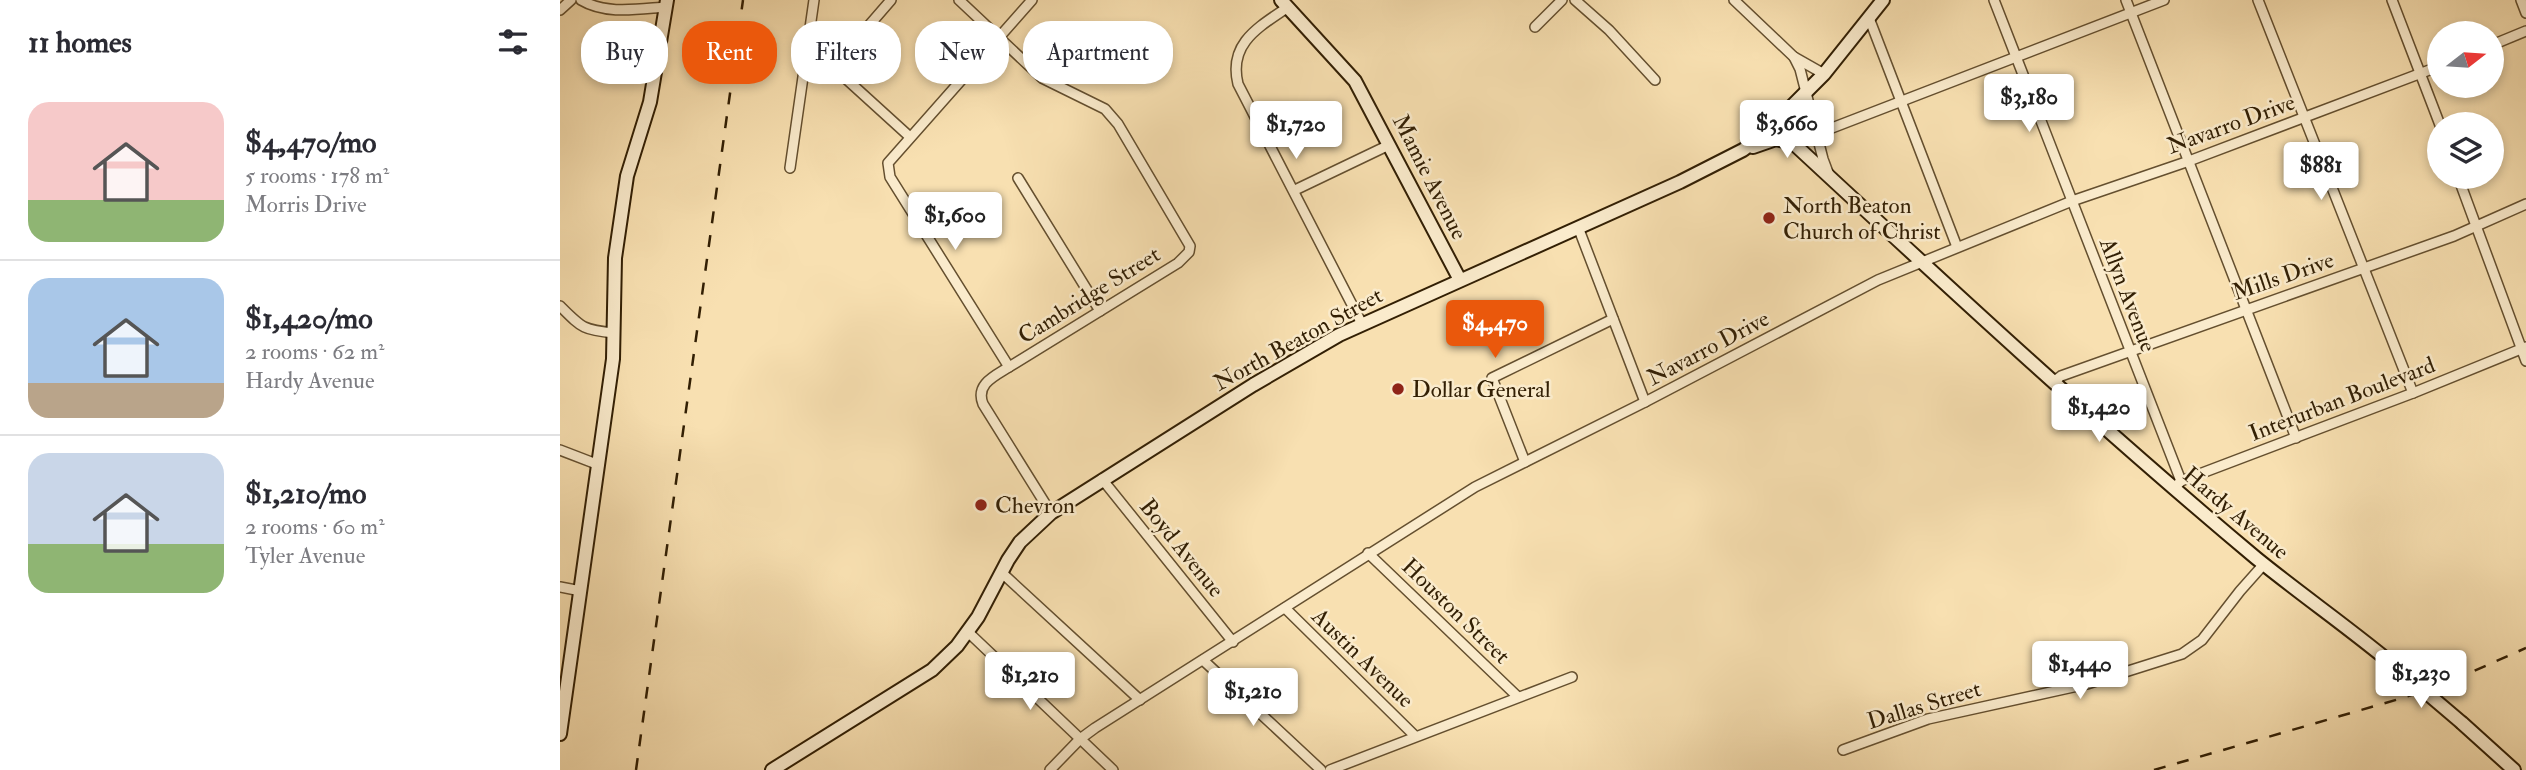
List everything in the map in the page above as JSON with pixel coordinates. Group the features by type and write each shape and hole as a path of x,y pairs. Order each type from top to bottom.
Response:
{"street":[{"path":"560,10 571,0"},
{"path":"560,734 613,359 615,258 627,176 650,102 666,4 619,10 591,6 581,0"},
{"path":"811,21 814,0"},
{"path":"873,21 891,0"},
{"path":"959,0 983,21"},
{"path":"1009,26 1032,0"},
{"path":"1535,26 1562,0"},
{"path":"1575,0 1609,30 1655,80"},
{"path":"1734,0 1794,57 1824,74"},
{"name":"North Beaton Street","path":"772,770 923,677 957,646 968,632 1020,542 1051,513 1253,385 1362,324 1680,182 1743,150 1762,136 1824,74 1883,0"},
{"name":"Allyn Avenue","path":"1994,0 2178,485"},
{"path":"2126,0 2296,438"},
{"path":"1743,150 1776,139 1793,143 2164,0"},
{"path":"2258,0 2413,393"},
{"path":"2392,0 2435,112"},
{"path":"2521,0 2526,13"},
{"path":"1284,4 1252,32 1241,48 1234,70 1238,83 1362,324"},
{"name":"Mamie Avenue","path":"1284,4 1355,81 1460,279"},
{"path":"1869,18 1957,247"},
{"path":"2504,40 2526,31"},
{"name":"Cambridge Street","path":"1009,45 1042,78 1105,109 1118,124 1190,246 1187,254 1178,263 985,383 980,397 1051,513"},
{"path":"1794,57 1807,92 1816,133 1830,176"},
{"name":"Navarro Drive","path":"1050,770 1080,739 1475,487 1878,280 2072,201 2189,161 2427,71"},
{"path":"790,168 802,84"},
{"path":"851,84 909,137"},
{"path":"957,84 888,163 890,177 1009,367"},
{"name":"Hardy Avenue","path":"1793,143 2053,382 2178,485 2264,564 2370,645 2514,770"},
{"path":"1295,190 1389,145"},
{"path":"1018,178 1100,311"},
{"path":"2462,189 2524,348 2526,361"},
{"name":"Mills Drive","path":"2053,382 2061,376 2454,236 2526,204"},
{"path":"1578,227 1645,402"},
{"path":"560,306 582,328 614,333"},
{"path":"1525,462 1492,378 1613,319"},
{"name":"Interurban Boulevard","path":"2178,485 2524,348"},
{"path":"560,450 599,465"},
{"name":"Boyd Avenue","path":"1102,480 1233,642"},
{"name":"Houston Street","path":"1368,553 1518,697"},
{"name":"Dallas Street","path":"1843,750 1928,719 2087,684 2182,654 2202,640 2239,591 2264,564"},
{"path":"1001,572 1140,700"},
{"path":"560,587 581,592"},
{"name":"Austin Avenue","path":"1284,608 1415,736"},
{"path":"968,632 1113,770"},
{"path":"1203,660 1321,770"},
{"path":"1330,770 1572,677"}],"railway":[{"path":"636,770 743,0"},
{"path":"2154,770 2442,685 2526,648"}],"place":[{"name":"North Beaton Church of Christ","path":"1769,218"},
{"name":"Dollar General","path":"1398,389"},
{"name":"Chevron","path":"981,505"}]}
